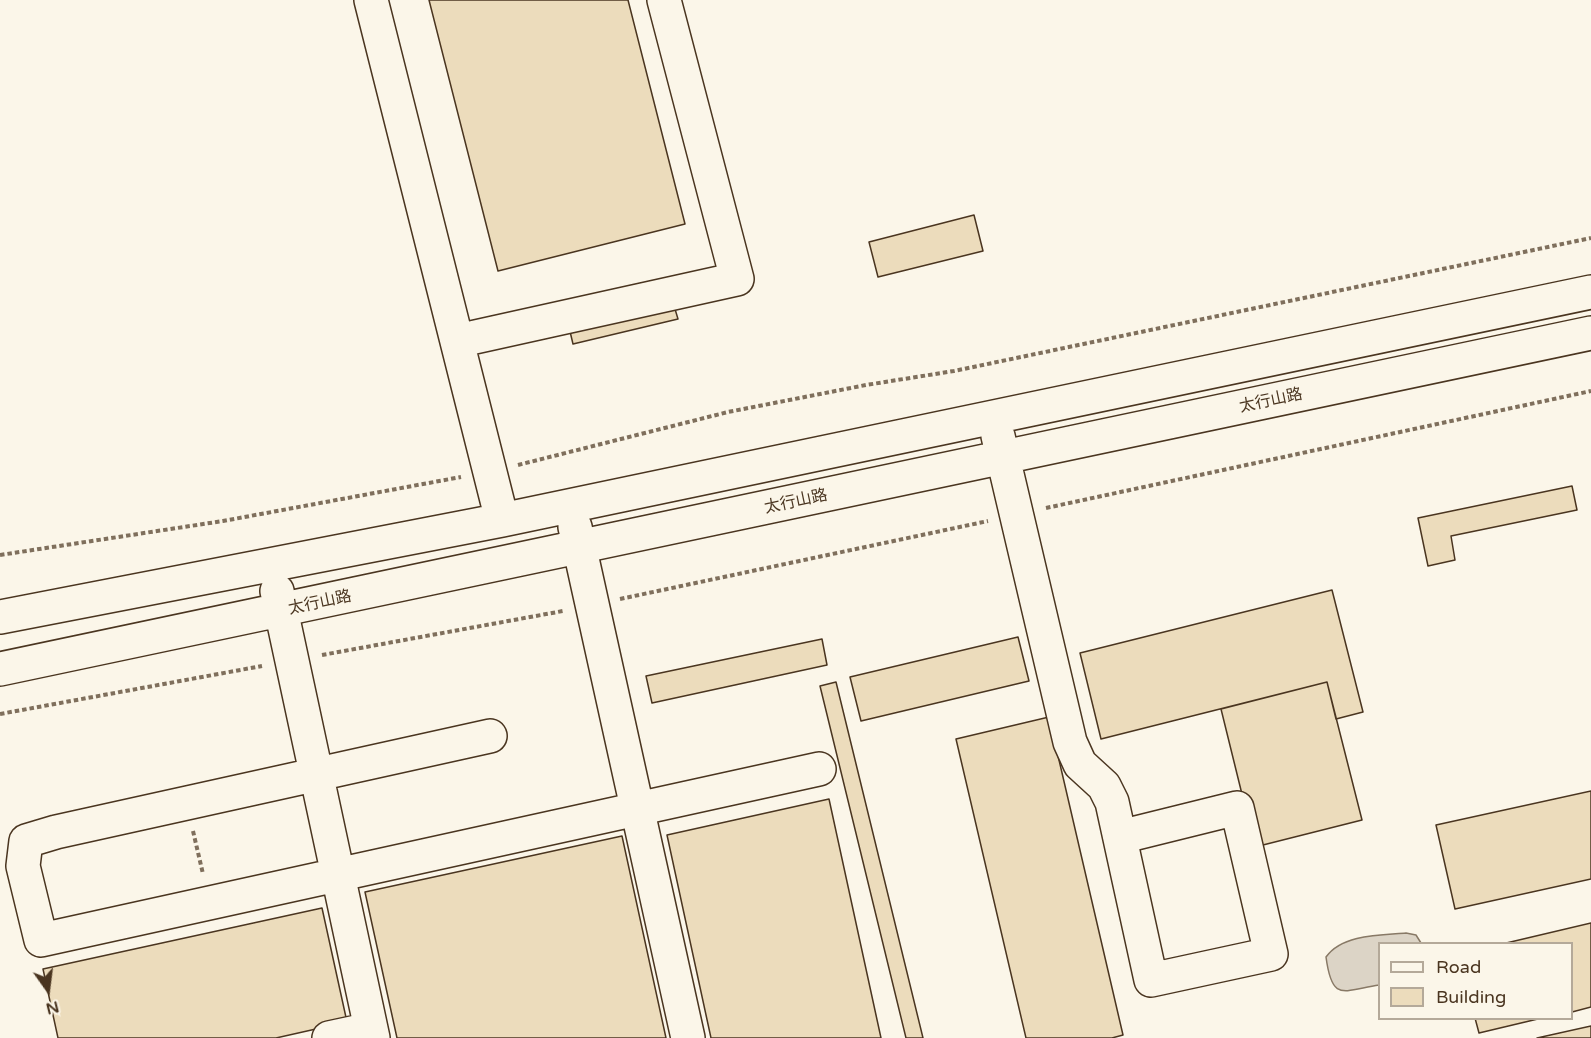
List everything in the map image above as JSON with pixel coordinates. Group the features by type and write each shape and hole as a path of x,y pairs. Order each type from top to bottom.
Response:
{"street":[{"path":"371,0 502,520"},
{"path":"457,341 736,279 664,0"},
{"path":"0,617 571,506 1591,292"},
{"name":"太行山路","path":"0,669 1591,333"},
{"path":"993,417 1070,742 1080,764 1104,786 1112,802 1152,980 1271,954 1238,808 1120,837"},
{"path":"571,506 688,1038"},
{"path":"272,565 372,1033 329,1038"},
{"path":"490,736 56,831 26,841 23,866 41,940 819,769"}],"path":[{"path":"0,555 223,521 490,472 728,412 866,385 954,371 1591,238"},
{"path":"0,714 592,605 1591,391"},
{"path":"187,802 209,904"}],"shaded area":[{"path":"1406,933 1416,935 1420,942 1378,942 1378,985 1348,991 1336,987 1328,971 1326,957 1342,944 1374,935"}],"building":[{"path":"429,0 628,0 685,224 498,271"},
{"path":"974,215 983,251 878,277 869,242"},
{"path":"672,299 678,319 573,344 568,323"},
{"path":"1572,486 1577,510 1451,536 1455,560 1428,566 1418,518"},
{"path":"1332,590 1363,712 1336,719 1327,682 1101,739 1080,653"},
{"path":"1018,637 1029,681 861,721 850,677"},
{"path":"822,639 827,665 652,703 646,676"},
{"path":"836,682 923,1038 906,1038 820,686"},
{"path":"1327,682 1362,820 1255,847 1221,709"},
{"path":"1049,717 1123,1035 1112,1038 1026,1038 956,739"},
{"path":"1591,791 1591,879 1455,909 1436,825"},
{"path":"829,799 881,1038 711,1038 667,835"},
{"path":"622,836 666,1038 397,1038 365,892"},
{"path":"322,908 347,1022 276,1038 58,1038 43,969"},
{"path":"1591,923 1591,1007 1573,1012 1573,942 1510,942"},
{"path":"1476,1020 1534,1020 1479,1033"},
{"path":"1591,1026 1591,1038 1537,1038"}]}
